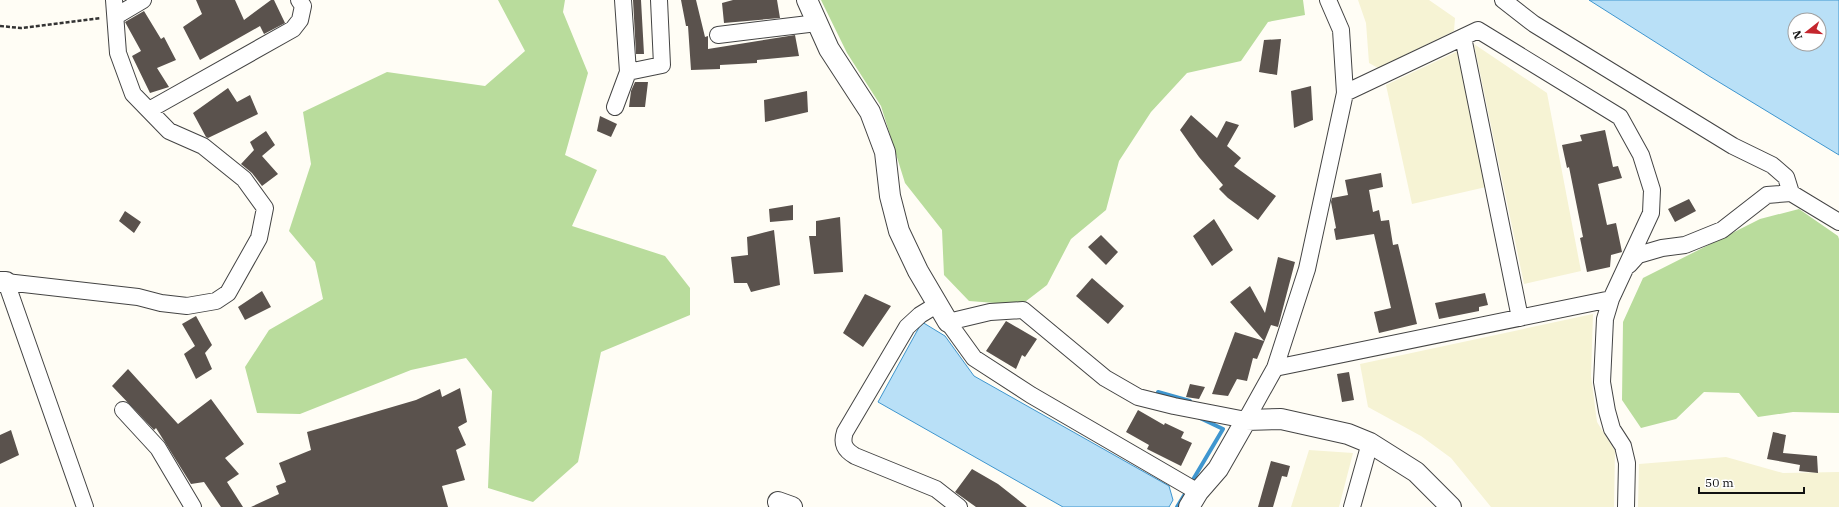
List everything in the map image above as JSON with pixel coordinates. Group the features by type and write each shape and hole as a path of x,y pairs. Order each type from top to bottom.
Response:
{"street":[{"path":"85,507 3,282 138,297 161,303 187,306 216,301 228,293 259,238 265,208 244,179 203,146 169,131 133,94 118,53 114,0"},
{"path":"116,16 143,0"},
{"path":"149,110 293,29 300,20 303,6 299,0"},
{"path":"615,107 628,72 623,0"},
{"path":"628,72 662,65 659,0"},
{"path":"807,0 829,49 870,112 885,152 890,196 899,231 918,271 948,322 974,358 1193,500 1218,469 1275,368 1307,269 1345,93 1341,30 1328,0"},
{"path":"1502,0 1534,24 1733,146 1772,165 1786,177 1791,193"},
{"path":"718,35 817,23"},
{"path":"1345,93 1478,30 1620,117 1641,155 1652,190 1651,213 1611,299 1605,319 1602,382 1612,430 1623,446 1627,463 1626,507"},
{"path":"1463,37 1520,318"},
{"path":"1624,271 1638,255 1662,248 1685,244 1722,230 1767,195 1791,193 1839,222"},
{"path":"1275,368 1611,299"},
{"path":"938,304 907,327 845,432 843,439 847,451 855,456 936,489 959,507"},
{"path":"948,322 990,312 1023,310 1105,378 1138,397 1174,406 1246,420 1281,419 1348,434 1370,443 1416,472 1451,507"},
{"path":"123,410 158,448 193,507"},
{"path":"1352,507 1370,443"}],"path":[{"path":"0,26 21,28 116,16"}],"shaded area":[{"path":"1358,0 1429,0 1455,18 1454,31 1378,68 1369,63 1366,23"},
{"path":"1474,44 1547,93 1581,271 1524,284"},
{"path":"1458,51 1486,187 1412,204 1386,85"},
{"path":"1593,314 1591,376 1597,422 1615,451 1614,507 1491,507 1451,458 1421,436 1368,407 1360,364"},
{"path":"1309,450 1353,453 1339,507 1291,507"},
{"path":"1726,457 1783,473 1839,472 1839,507 1638,507 1639,464"}],"green space":[{"path":"498,0 565,0 563,12 588,73 565,155 597,170 572,226 665,256 690,288 690,315 601,352 578,462 533,502 488,488 492,391 466,358 411,370 300,414 257,413 245,367 269,330 323,299 315,262 289,231 311,164 303,112 387,72 485,86 525,51"},
{"path":"821,0 1303,0 1305,15 1268,22 1241,61 1187,73 1151,112 1119,161 1106,210 1071,239 1047,285 1021,305 969,301 944,275 942,230 905,183 881,106 847,53"},
{"path":"1799,209 1838,236 1839,239 1839,413 1793,412 1758,417 1739,393 1704,392 1676,419 1641,428 1622,400 1623,322 1643,278 1760,219"}],"water":[{"path":"1589,0 1839,0 1839,155 1709,76"},
{"path":"922,322 945,336 974,376 1169,486 1173,500 1169,507 1063,507 878,402"}],"building":[{"path":"196,0 235,0 244,20 271,0 274,0 285,23 264,34 260,26 200,60 183,27 202,14"},
{"path":"633,0 641,0 644,54 636,54"},
{"path":"681,0 696,0 705,37 708,36 708,49 795,35 799,56 757,60 757,63 720,65 720,69 691,70 688,26 686,26"},
{"path":"733,0 777,0 780,18 724,23 722,3"},
{"path":"144,11 161,39 164,37 176,60 157,68 169,87 150,93 132,56 141,51 125,22"},
{"path":"1281,39 1277,75 1259,72 1264,40"},
{"path":"635,82 648,82 645,107 629,107 631,91"},
{"path":"1311,86 1313,120 1294,128 1291,91"},
{"path":"228,88 237,102 250,95 258,114 208,138 206,137 193,113"},
{"path":"807,91 808,112 765,122 764,100"},
{"path":"1191,115 1217,138 1226,121 1239,125 1227,146 1241,158 1234,166 1276,196 1258,220 1228,198 1219,189 1223,185 1199,157 1180,130"},
{"path":"600,116 617,124 611,137 597,131"},
{"path":"1605,130 1613,167 1618,166 1622,178 1598,184 1607,225 1616,223 1622,252 1611,255 1610,267 1587,272 1580,238 1583,237 1569,167 1567,168 1562,145 1582,141 1580,135"},
{"path":"266,131 275,145 262,156 278,174 262,186 252,173 241,164 254,150 250,142"},
{"path":"1381,173 1383,187 1369,190 1373,212 1379,210 1381,221 1389,220 1393,245 1398,244 1417,324 1379,333 1374,312 1391,308 1374,234 1336,240 1334,229 1336,228 1331,202 1332,198 1348,195 1345,180"},
{"path":"1689,199 1696,211 1675,222 1668,209"},
{"path":"793,205 793,220 770,222 769,209"},
{"path":"125,211 141,222 134,233 119,221"},
{"path":"840,217 843,272 814,274 809,236 816,236 816,221"},
{"path":"1214,219 1233,250 1212,266 1193,236"},
{"path":"774,230 780,285 751,292 747,283 734,283 731,257 748,255 747,237"},
{"path":"1101,235 1118,252 1106,265 1088,247"},
{"path":"1278,257 1295,262 1278,327 1271,325 1257,359 1253,358 1247,381 1237,379 1228,396 1212,394 1235,332 1264,341 1230,302 1250,286 1265,313"},
{"path":"1092,278 1124,306 1108,324 1076,296"},
{"path":"262,291 271,307 245,320 238,307"},
{"path":"1485,293 1488,305 1479,307 1479,311 1439,319 1435,303"},
{"path":"865,294 891,306 863,347 843,333"},
{"path":"196,316 212,345 205,353 212,369 196,379 184,354 195,346 182,324"},
{"path":"1006,321 1037,339 1025,357 1022,355 1016,369 986,351"},
{"path":"128,369 178,424 211,399 244,444 225,458 239,474 227,482 243,507 221,507 204,482 191,484 156,428 154,430 112,386"},
{"path":"1349,372 1354,400 1342,402 1337,374"},
{"path":"1190,384 1205,387 1199,399 1186,397"},
{"path":"460,388 467,422 458,427 466,445 456,450 465,480 442,486 448,507 251,507 279,494 276,486 286,482 279,463 311,450 307,432 416,400 440,389 442,397"},
{"path":"1138,410 1164,425 1165,423 1184,432 1181,438 1192,443 1181,466 1147,449 1149,445 1126,432"},
{"path":"11,430 19,455 0,464 0,435"},
{"path":"1773,432 1786,435 1783,453 1817,456 1818,473 1799,471 1800,465 1767,459"},
{"path":"1271,461 1290,466 1287,477 1282,476 1273,507 1258,507"},
{"path":"972,469 998,484 1027,507 976,507 955,492"}],"waterway":[{"path":"1158,392 1190,401 1191,404"},
{"path":"1191,483 1223,429 1200,418"},
{"path":"1177,507 1188,489"}]}
